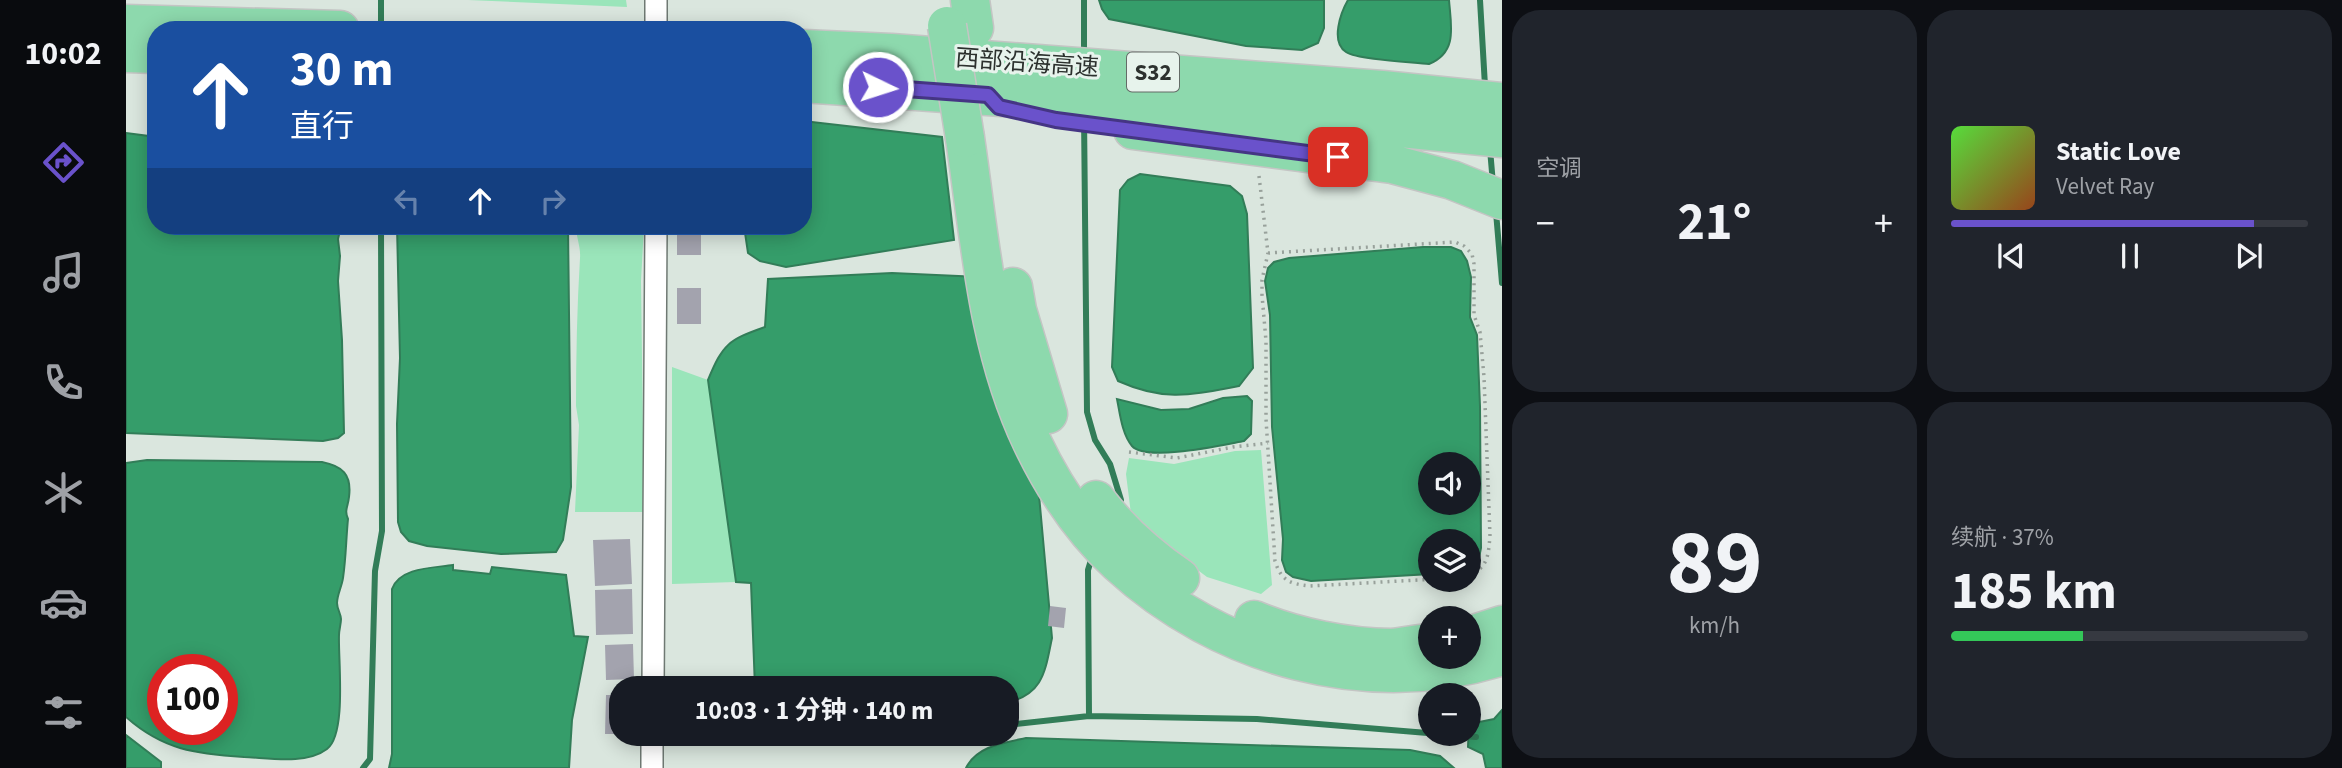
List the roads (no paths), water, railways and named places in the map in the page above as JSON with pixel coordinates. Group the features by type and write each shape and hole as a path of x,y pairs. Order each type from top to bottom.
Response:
{"highway":[{"path":"943,0 989,303 1000,351 1014,398 1032,442 1054,482 1083,525 1118,563 1159,596 1204,624 1256,649 1310,665 1368,673 1428,672 1502,656"},
{"path":"970,0 1017,310 1043,400 1059,441 1080,478 1107,515 1167,569 1226,606 1257,621 1290,632 1358,646 1393,648 1418,645"},
{"path":"126,24 147,25"},
{"name":"西部沿海高速","path":"812,49 1286,82 1502,102"},
{"path":"126,53 147,54"},
{"name":"西部沿海高速","path":"812,84 1300,118 1502,138"},
{"path":"988,95 999,107 1056,120 1392,164 1452,180 1502,200"},
{"path":"1481,632 1502,625"}],"street":[{"path":"656,0 656,21"},
{"path":"653,676 656,235"},
{"path":"652,746 652,768"}],"waterway":[{"path":"381,0 381,21"},
{"path":"1084,0 1084,55"},
{"path":"1480,0 1485,86"},
{"path":"1084,115 1087,412 1095,440 1110,464 1121,500 1119,506"},
{"path":"1490,149 1493,184"},
{"path":"1496,212 1502,283"},
{"path":"363,768 370,759 375,571 382,531 381,235"},
{"path":"1089,716 1088,570 1092,557"},
{"path":"1019,724 1089,716 1257,719 1418,732"}]}
